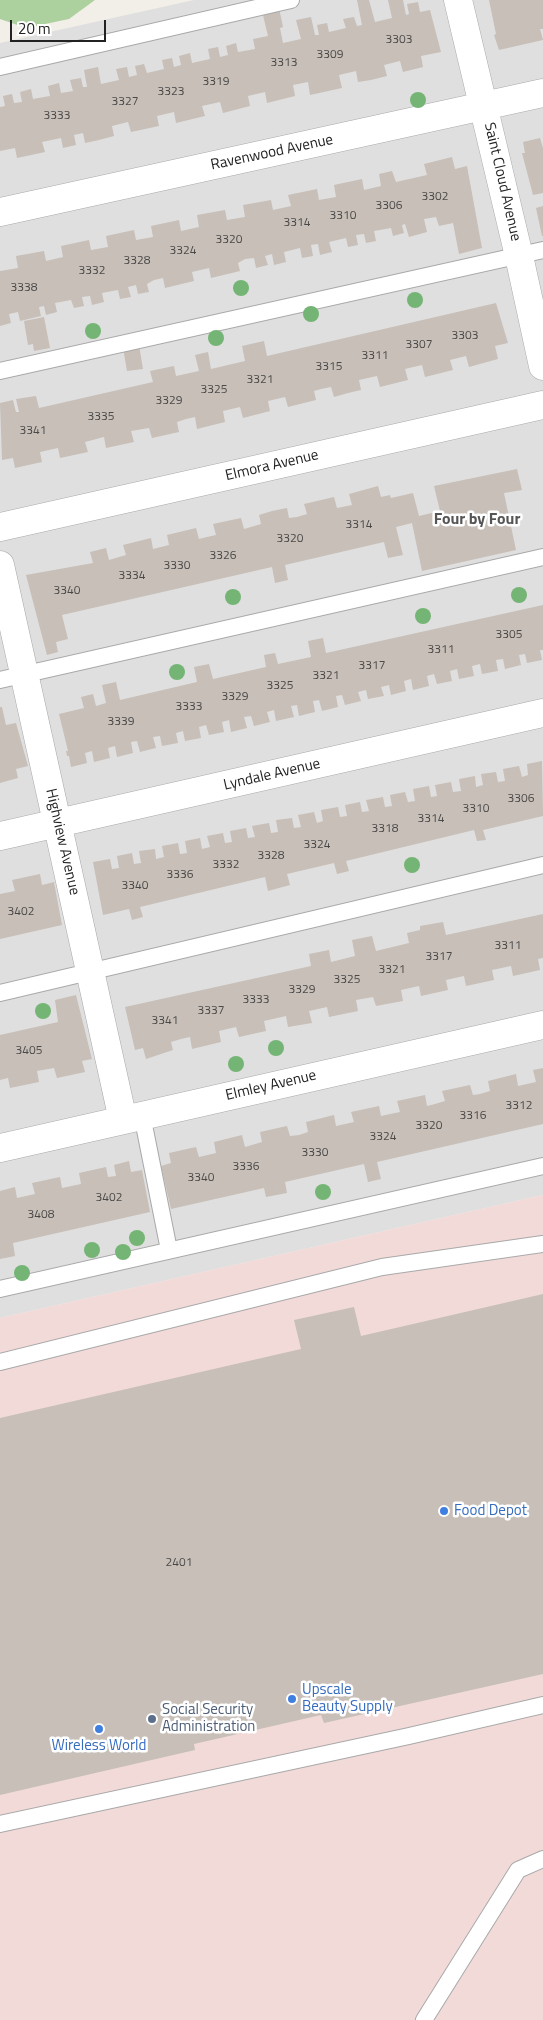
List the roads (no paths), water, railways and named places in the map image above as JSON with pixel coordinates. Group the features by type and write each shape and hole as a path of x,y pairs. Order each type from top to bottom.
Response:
{"street":[{"name":"Saint Cloud Avenue","path":"458,0 485,106 531,253 543,366"},
{"name":"Ravenwood Avenue","path":"0,212 543,93"},
{"name":"Elmora Avenue","path":"0,527 543,405"},
{"name":"Highview Avenue","path":"0,564 12,677 57,823 90,971 132,1118"},
{"name":"Lyndale Avenue","path":"0,836 543,713"},
{"name":"Elmley Avenue","path":"0,1148 543,1025"}],"lane":[{"path":"0,66 292,0"},
{"path":"0,371 531,253"},
{"path":"12,677 543,557"},
{"path":"0,993 543,865"},
{"path":"132,1118 169,1250"},
{"path":"0,1289 543,1166"},
{"path":"0,1362 382,1267 543,1244"},
{"path":"0,1824 409,1736 543,1705"},
{"path":"424,2020 518,1870 543,1860"}],"place":[{"name":"Food Depot","path":"444,1511"},
{"name":"Upscale Beauty Supply","path":"292,1699"},
{"name":"Social Security Administration","path":"152,1719"},
{"name":"Wireless World","path":"99,1729"}],"district":[{"name":"Four by Four","path":"477,520"}]}
